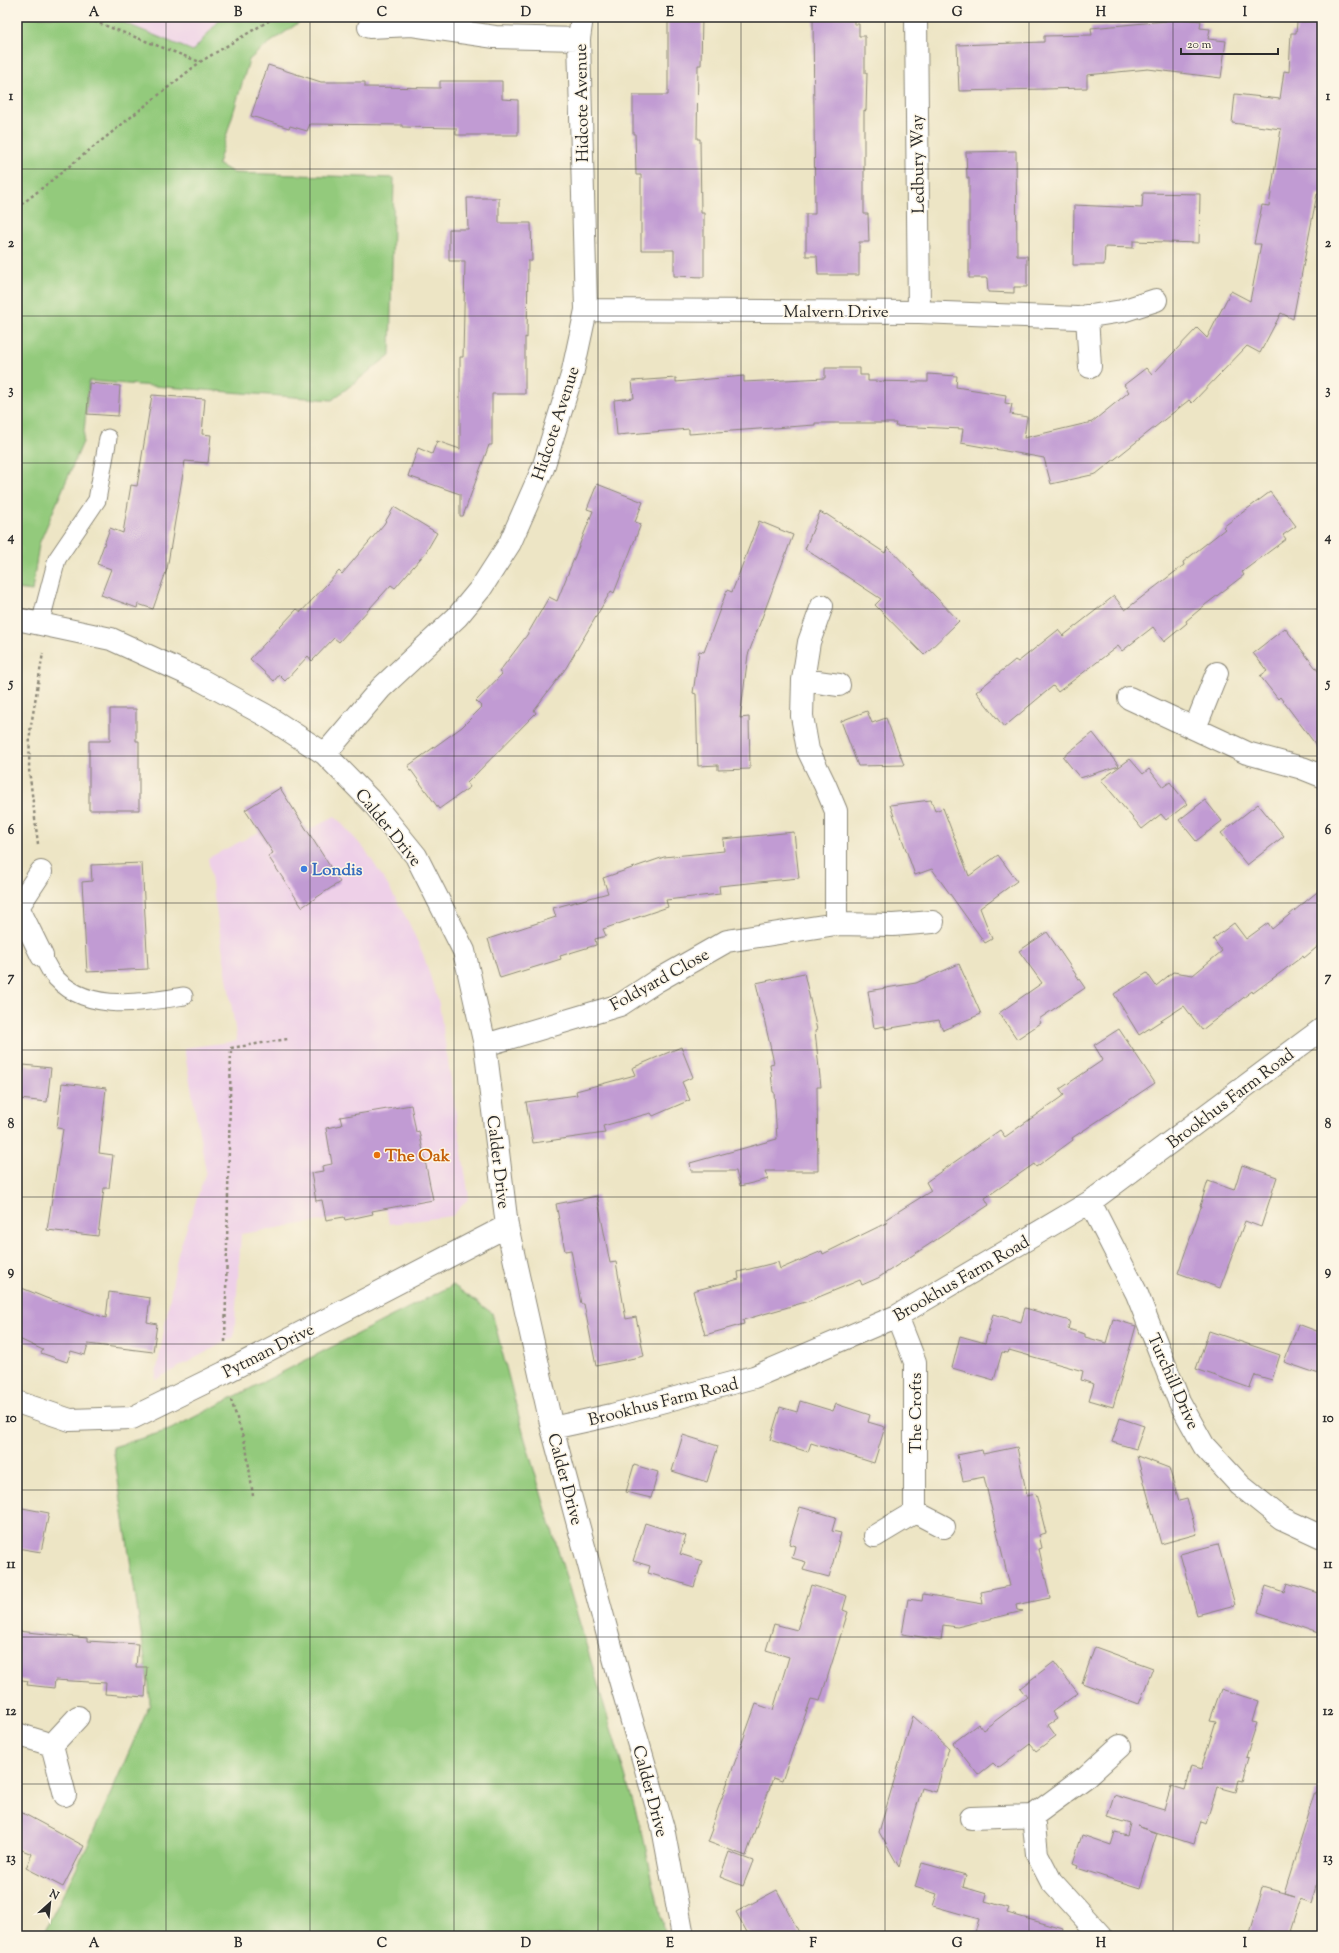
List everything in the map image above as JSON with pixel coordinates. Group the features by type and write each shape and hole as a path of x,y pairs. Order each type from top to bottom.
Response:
{"street":[{"name":"Hidcote Avenue","path":"325,754 380,688 457,617 481,588 510,543 543,468 572,375 586,310 579,39 582,17"},
{"name":"Ledbury Way","path":"916,17 919,312"},
{"path":"369,27 413,21 495,37 579,39"},
{"name":"Malvern Drive","path":"586,310 919,312 1078,318 1122,311 1156,300"},
{"path":"1087,316 1090,367"},
{"path":"822,606 809,642 803,680 802,716 808,750 836,811 836,924"},
{"name":"Calder Drive","path":"17,619 111,639 201,680 265,715 325,754 373,802 416,856 464,951 485,1045 507,1226 552,1428 620,1680 663,1828 683,1936"},
{"path":"1195,728 1218,673"},
{"path":"803,680 839,685"},
{"path":"1129,698 1247,753 1302,768 1322,776"},
{"path":"41,872 17,907 42,956"},
{"name":"Foldyard Close","path":"485,1045 620,1005 655,982 727,941 836,924 892,925 933,922"},
{"name":"Brookhus Farm Road","path":"552,1428 612,1415 754,1377 897,1316 1090,1202 1322,1030"},
{"name":"Turchill Drive","path":"1090,1202 1137,1294 1179,1401 1204,1446 1240,1485 1282,1518 1322,1537"},
{"name":"Pytman Drive","path":"17,1402 70,1420 132,1418 224,1373 507,1226"},
{"name":"The Crofts","path":"897,1316 915,1362 915,1512"},
{"path":"875,1536 915,1512 944,1527"},
{"path":"52,1745 78,1717"},
{"path":"17,1734 52,1745"},
{"path":"52,1745 65,1795"},
{"path":"971,1818 1033,1816 1087,1776 1120,1746"},
{"path":"1033,1816 1037,1854 1051,1881 1101,1936"}],"lane":[{"path":"45,625 57,559 97,500 108,438"},
{"path":"42,956 51,972 67,988 92,1000 135,1004 184,996"}],"path":[{"path":"83,17 200,62"},
{"path":"17,208 200,62 275,17"},
{"path":"41,872 29,769 30,732 45,625"},
{"path":"253,1496 246,1446 233,1408 224,1373 231,1048 288,1038"},
{"path":"1317,1936 1322,1922"}],"shaded area":[{"path":"110,17 222,17 193,51"},
{"path":"335,816 366,851 408,921 423,954 439,1004 469,1198 452,1216 389,1224 386,1208 372,1211 373,1214 345,1220 344,1217 241,1234 234,1337 155,1380 178,1253 206,1172 184,1048 237,1041 208,858 259,832 273,853 307,831"}],"green space":[{"path":"17,17 110,17 193,51 222,17 307,17 261,49 249,60 218,164 234,173 394,178 390,355 332,400 89,381 83,442 39,544 32,591 17,589"},
{"path":"453,1285 492,1313 524,1436 643,1836 665,1936 42,1936 88,1845 150,1704 149,1686 113,1447 169,1430"}],"building":[{"path":"668,17 702,17 701,65 698,65 697,139 700,139 701,213 704,213 704,277 674,276 674,250 641,250 641,175 636,175 635,133 633,133 633,95 668,95"},
{"path":"813,17 854,17 854,24 859,24 859,36 865,36 865,73 867,73 866,111 864,110 864,214 868,214 869,242 859,242 859,275 818,275 817,256 806,256 806,214 815,214"},
{"path":"1166,17 1201,21 1200,28 1210,29 1208,39 1226,41 1221,78 1148,69 1087,75 1087,88 959,91 957,45 1044,42 1044,36 1092,35 1091,28 1166,21"},
{"path":"1322,21 1322,195 1317,194 1293,319 1281,313 1260,353 1247,346 1192,403 1189,400 1096,474 1051,484 1044,458 961,443 963,429 895,426 896,423 815,423 815,425 689,434 689,429 617,435 614,400 634,398 632,381 676,378 676,382 744,376 744,382 825,378 825,368 860,368 860,375 868,375 868,381 928,382 928,374 957,376 956,387 1006,395 1005,403 1012,404 1010,414 1027,417 1024,438 1092,422 1129,392 1124,385 1146,368 1152,375 1197,328 1207,338 1231,291 1250,301 1261,244 1254,244 1262,205 1269,206 1281,129 1232,123 1235,94 1280,99 1284,71 1289,72 1291,33 1296,33 1297,22"},
{"path":"268,65 321,82 365,82 365,87 440,88 440,81 502,81 502,99 518,100 518,135 456,135 456,128 402,127 402,125 310,124 307,131 290,126 289,128 251,116"},
{"path":"1016,151 1017,256 1027,256 1027,287 1014,287 1014,293 988,292 987,278 969,278 969,178 967,178 966,152"},
{"path":"1143,193 1200,194 1199,243 1133,241 1133,248 1105,247 1104,265 1073,265 1074,205 1142,208"},
{"path":"467,198 499,198 499,223 531,223 532,261 528,261 527,338 525,337 525,394 492,394 492,445 489,445 463,516 460,516 460,494 408,476 418,448 432,454 437,441 460,449 460,357 463,357 465,261 449,261 449,229 468,229"},
{"path":"89,383 120,386 118,416 87,414"},
{"path":"152,395 205,399 202,434 211,435 208,463 185,461 167,569 153,609 138,604 137,608 101,595 111,569 97,564 110,528 123,533 131,485 137,486"},
{"path":"597,484 643,502 635,522 641,524 614,593 611,591 566,668 534,710 536,713 467,783 470,787 439,809 408,766 462,727 482,707 476,701 502,674 499,672 527,635 549,597 557,601 593,511 587,509"},
{"path":"1270,492 1296,526 1283,535 1286,539 1242,572 1244,575 1205,605 1186,621 1187,623 1164,642 1153,627 1122,651 1118,646 1058,692 1053,686 1004,727 976,692 1015,660 1018,662 1058,630 1063,636 1114,596 1125,610 1184,565 1183,562 1225,529 1223,527"},
{"path":"394,507 437,533 426,552 395,588 391,585 339,642 334,638 312,661 308,656 285,681 279,675 274,681 250,659 297,609 301,612 339,571 342,574 384,524"},
{"path":"820,512 825,515 826,514 885,553 888,547 959,621 924,655 875,605 881,599 805,549"},
{"path":"759,521 793,535 748,655 740,718 749,717 750,769 718,770 718,765 698,766 696,694 693,693 699,651 704,652 727,590 732,592"},
{"path":"1285,628 1322,676 1322,753 1280,697 1278,699 1260,676 1267,671 1253,653"},
{"path":"110,709 136,709 136,741 139,741 139,810 89,810 89,741 110,741"},
{"path":"867,711 872,723 886,718 904,765 858,766 841,721"},
{"path":"1093,733 1119,766 1080,778 1063,757"},
{"path":"1130,759 1143,774 1149,769 1163,787 1170,782 1187,804 1166,820 1161,814 1142,829 1101,780"},
{"path":"280,788 340,882 302,907 268,856 273,853 245,810"},
{"path":"931,800 935,811 943,808 969,876 998,855 1017,881 980,908 992,939 985,943 932,869 915,875 890,805"},
{"path":"1205,800 1222,821 1196,841 1179,820"},
{"path":"1258,804 1284,836 1247,865 1221,833"},
{"path":"794,832 799,878 719,886 720,894 666,900 668,907 603,929 606,936 595,939 596,945 560,956 561,959 500,978 488,939 556,917 553,908 608,893 603,878 664,857 724,851 723,839"},
{"path":"142,863 148,969 87,972 82,882 92,881 91,865"},
{"path":"1322,888 1322,943 1304,958 1303,956 1253,993 1252,991 1202,1030 1184,1006 1139,1035 1114,994 1147,973 1156,986 1173,972 1193,975 1222,951 1213,939 1234,923 1246,939 1268,923 1272,929"},
{"path":"1047,932 1085,988 1039,1019 1041,1023 1017,1039 999,1013 1042,983 1019,951"},
{"path":"959,964 981,1014 943,1030 939,1020 885,1029 885,1026 874,1028 868,991 916,983"},
{"path":"804,973 817,1030 815,1031 821,1087 817,1087 818,1171 765,1171 768,1179 740,1186 736,1171 691,1171 690,1163 777,1139 774,1092 770,1064 774,1063 756,983"},
{"path":"1119,1029 1155,1083 1072,1138 1073,1140 1036,1167 1034,1164 985,1198 989,1205 878,1278 862,1285 860,1280 809,1301 743,1320 744,1324 705,1335 693,1291 739,1279 738,1272 778,1262 780,1269 822,1251 823,1254 888,1222 886,1219 931,1191 926,1182 1000,1130 1005,1137 1064,1095 1060,1089 1103,1060 1094,1045"},
{"path":"681,1047 693,1077 682,1082 690,1100 653,1116 651,1113 603,1126 605,1133 533,1143 526,1102 577,1095 576,1091 635,1075 632,1068"},
{"path":"24,1065 51,1068 47,1102 20,1099"},
{"path":"62,1083 106,1088 99,1153 113,1155 109,1188 104,1188 98,1236 47,1230 63,1129 57,1128"},
{"name":"The Oak","path":"411,1105 416,1132 419,1131 433,1200 372,1211 373,1214 345,1220 344,1217 326,1220 322,1200 316,1201 311,1173 323,1171 322,1166 332,1164 326,1128 342,1125 340,1117"},
{"path":"1242,1165 1277,1177 1261,1227 1245,1221 1220,1288 1178,1273 1201,1207 1200,1206 1208,1181 1234,1190"},
{"path":"597,1196 610,1263 616,1262 626,1319 636,1317 644,1356 596,1366 584,1304 581,1304 571,1250 565,1251 556,1204"},
{"path":"17,1286 46,1298 106,1318 109,1292 150,1298 147,1322 157,1324 153,1352 88,1344 85,1355 71,1351 67,1362 41,1353 43,1350 17,1338"},
{"path":"1025,1308 1070,1321 1068,1329 1085,1334 1085,1337 1106,1343 1113,1319 1136,1326 1113,1407 1089,1400 1094,1384 1081,1380 1083,1371 1009,1350 1008,1353 1002,1352 994,1380 952,1368 960,1336 985,1343 993,1314 1021,1322"},
{"path":"1298,1324 1322,1333 1322,1375 1284,1362"},
{"path":"1209,1331 1280,1355 1272,1380 1255,1375 1250,1388 1196,1369"},
{"path":"800,1401 833,1411 836,1404 870,1415 868,1422 885,1427 874,1463 811,1443 808,1452 770,1440 780,1407 797,1412"},
{"path":"1120,1418 1144,1426 1136,1449 1112,1442"},
{"path":"683,1435 718,1446 707,1482 672,1471"},
{"path":"1017,1447 1027,1496 1036,1494 1046,1533 1039,1535 1042,1548 1039,1549 1050,1598 1016,1605 1017,1610 1023,1611 957,1627 943,1625 941,1640 902,1634 908,1599 922,1601 923,1594 983,1604 981,1592 1010,1586 984,1477 963,1481 957,1455 982,1450 983,1454"},
{"path":"1137,1456 1169,1468 1179,1501 1187,1499 1197,1534 1161,1544"},
{"path":"634,1465 658,1472 651,1498 626,1492"},
{"path":"17,1507 49,1513 41,1552 17,1548"},
{"path":"800,1507 836,1517 832,1531 841,1533 829,1577 803,1570 806,1562 792,1558 795,1546 789,1544"},
{"path":"645,1523 686,1536 680,1554 702,1561 694,1587 648,1573 650,1566 633,1561"},
{"path":"1218,1544 1235,1605 1197,1615 1180,1554"},
{"path":"1287,1583 1322,1594 1322,1634 1258,1612 1266,1586 1284,1592"},
{"path":"811,1585 847,1596 843,1610 848,1612 820,1701 811,1699 782,1781 773,1778 746,1856 708,1842 713,1829 711,1828 756,1704 773,1710 789,1657 766,1650 774,1624 797,1630"},
{"path":"17,1631 87,1638 87,1641 138,1644 136,1667 147,1667 145,1697 105,1694 106,1683 55,1680 54,1688 27,1685 28,1681 17,1679"},
{"path":"1095,1647 1153,1668 1139,1704 1082,1683"},
{"path":"1054,1662 1078,1693 1052,1712 1057,1719 1048,1725 1056,1736 1036,1751 1030,1744 998,1768 993,1763 978,1775 953,1743 978,1724 983,1730 1027,1697 1020,1688"},
{"path":"1221,1689 1258,1701 1252,1722 1257,1723 1246,1757 1249,1758 1242,1781 1238,1780 1235,1792 1217,1787 1206,1823 1200,1821 1193,1844 1137,1826 1157,1833 1140,1888 1077,1868 1078,1865 1073,1863 1082,1835 1111,1845 1115,1832 1127,1835 1130,1824 1107,1817 1114,1795 1164,1810 1171,1786 1184,1790 1191,1766 1201,1769 1216,1721 1210,1720"},
{"path":"913,1716 949,1748 936,1792 922,1788 899,1867 879,1832"},
{"path":"1316,1790 1322,1791 1322,1867 1312,1902 1300,1898 1288,1936 1248,1936 1263,1887 1294,1896 1284,1893"},
{"path":"17,1810 84,1846 63,1887 26,1868 32,1854 17,1848"},
{"path":"729,1852 753,1861 743,1886 720,1877"},
{"path":"922,1863 966,1875 963,1887 987,1894 985,1901 1009,1908 1007,1913 1063,1929 1062,1936 974,1936 979,1919 933,1906 937,1894 915,1887"},
{"path":"777,1890 801,1936 749,1936 736,1912"}],"place":[{"name":"Londis","path":"304,869"},
{"name":"The Oak","path":"377,1155"}]}
